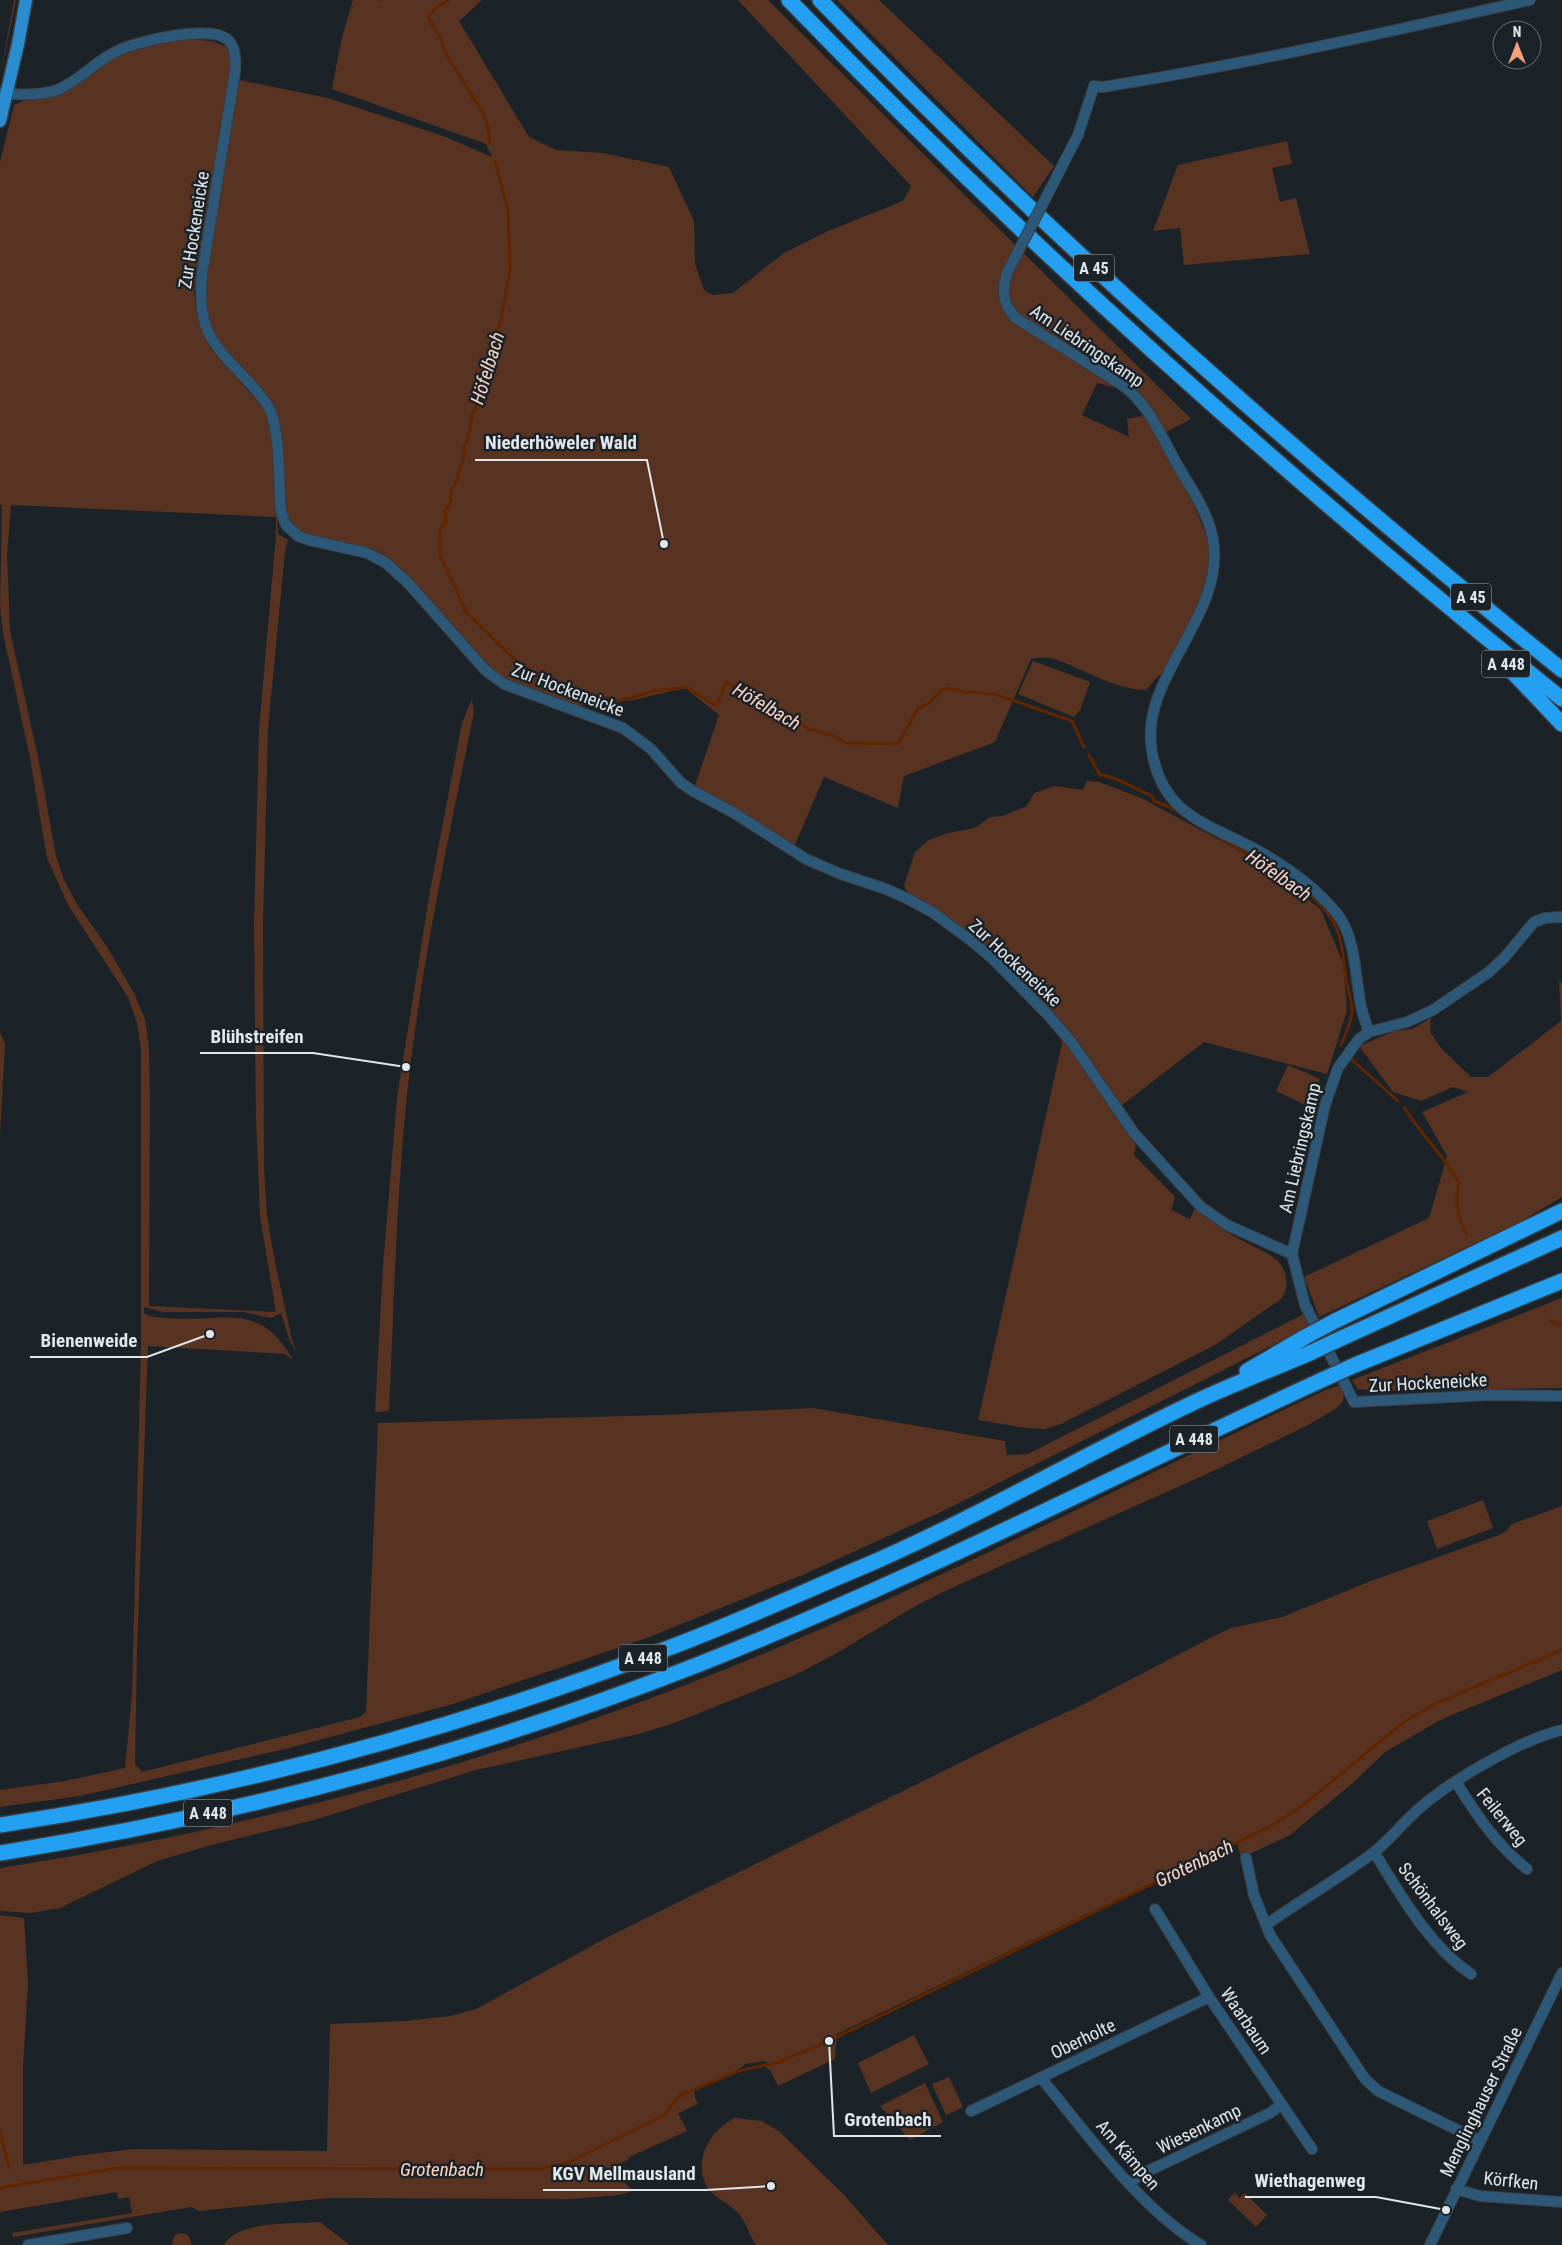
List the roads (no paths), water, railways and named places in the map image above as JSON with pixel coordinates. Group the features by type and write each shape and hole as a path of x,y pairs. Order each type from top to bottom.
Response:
{"highway":[{"name":"A 45","path":"789,0 947,160 1066,274 1254,443 1448,608 1562,699"},
{"name":"A 45","path":"820,0 1082,258 1222,385 1341,488 1562,670"},
{"name":"A 448","path":"1448,608 1489,647 1562,724"},
{"name":"A 448","path":"0,1825 115,1806 294,1766 443,1725 619,1666 717,1629 916,1542 1196,1401 1334,1321 1562,1211"},
{"name":"A 448","path":"1196,1401 1312,1352 1562,1238"},
{"name":"A 448","path":"0,1853 119,1832 298,1793 390,1768 578,1709 707,1661 869,1592 1324,1379 1562,1281"}],"main road":[{"path":"0,121 3,94 18,44 26,0"}],"street":[{"name":"Am Liebringskamp","path":"1369,1032 1361,1009 1347,932 1339,917 1324,899 1285,867 1192,818 1177,805 1167,791 1152,752 1150,737 1159,694 1202,607 1210,586 1214,557 1212,533 1187,482 1136,396 1016,318 1008,308 1003,294 1003,284 1078,135 1094,86 1112,85 1212,68 1370,36 1530,0"},
{"name":"Zur Hockeneicke","path":"3,94 35,94 57,90 84,75 105,58 128,46 191,34 220,35 229,40 234,49 235,72 202,274 200,306 202,319 210,338 227,360 261,395 271,412 276,434 281,512 283,520 292,532 309,540 367,552 386,563 408,583 486,671 504,684 623,728 651,749 681,782 693,791 734,813 806,859 838,873 886,889 939,917 993,959 1050,1016 1072,1043 1134,1134 1201,1207 1227,1225 1292,1254 1305,1305 1354,1402 1490,1395 1562,1396"},
{"name":"Am Liebringskamp","path":"1292,1254 1331,1085 1349,1051 1359,1039 1369,1032 1407,1022 1433,1010 1489,972 1505,957 1534,922 1545,918 1562,918"},
{"path":"1266,1925 1330,1885 1374,1852 1421,1806 1456,1782 1492,1759 1562,1730"},
{"name":"Feilerweg","path":"1456,1782 1504,1850 1527,1869"},
{"name":"Schönhalsweg","path":"1374,1852 1402,1896 1441,1948 1453,1961 1471,1974"},
{"path":"1246,1858 1250,1882 1266,1925 1370,2084 1378,2091 1480,2141"},
{"name":"Waarbaum","path":"1156,1909 1209,1997 1312,2149"},
{"name":"Menglinghauser Straße","path":"1430,2245 1562,1973"},
{"name":"Oberholte","path":"971,2110 1209,1997"},
{"name":"Am Kämpen","path":"1041,2078 1129,2183 1162,2215 1201,2245"},
{"name":"Wiesenkamp","path":"1129,2183 1142,2174 1270,2112 1282,2104"},
{"name":"Körfken","path":"1456,2189 1480,2196 1562,2202"},
{"path":"28,2245 127,2228"}],"waterway":[{"name":"Höfelbach","path":"449,0 436,8 428,17 441,39 445,52 482,112 488,127 490,143"},
{"name":"Höfelbach","path":"495,161 508,211 510,271 501,320 479,400 472,415 468,440 464,447 464,458 457,480 451,491 451,501 445,511 446,522 440,530 440,555 466,612 513,658 533,672 573,689 619,701 654,691 686,687 715,705 718,703 726,682 774,712 782,710 808,729 835,736 846,743 898,744 918,708 928,704 942,690 948,688 966,692 995,694 1072,721 1084,747"},
{"name":"Höfelbach","path":"1089,755 1100,775 1118,780 1152,796 1154,801 1172,808 1197,825"},
{"name":"Höfelbach","path":"1204,829 1293,880 1322,907 1334,923 1341,943 1352,1009 1350,1021 1341,1045"},
{"name":"Höfelbach","path":"1351,1059 1398,1101"},
{"name":"Höfelbach","path":"1404,1107 1459,1183 1458,1209 1461,1222 1467,1234"},
{"name":"Höfelbach","path":"1550,1321 1562,1325"},
{"name":"Grotenbach","path":"0,2188 118,2168 540,2169 567,2163 664,2115 679,2096 738,2071 779,2062 829,2041 1275,1824 1302,1806 1405,1721 1437,1703 1562,1650"},
{"path":"0,2132 9,2167"}],"place":[{"name":"Niederhöweler Wald","path":"664,544"},
{"name":"Blühstreifen","path":"406,1067"},
{"name":"Bienenweide","path":"210,1334"},
{"name":"Grotenbach","path":"829,2041"},
{"name":"KGV Mellmausland","path":"771,2186"},
{"name":"Wiethagenweg","path":"1446,2210"}]}
